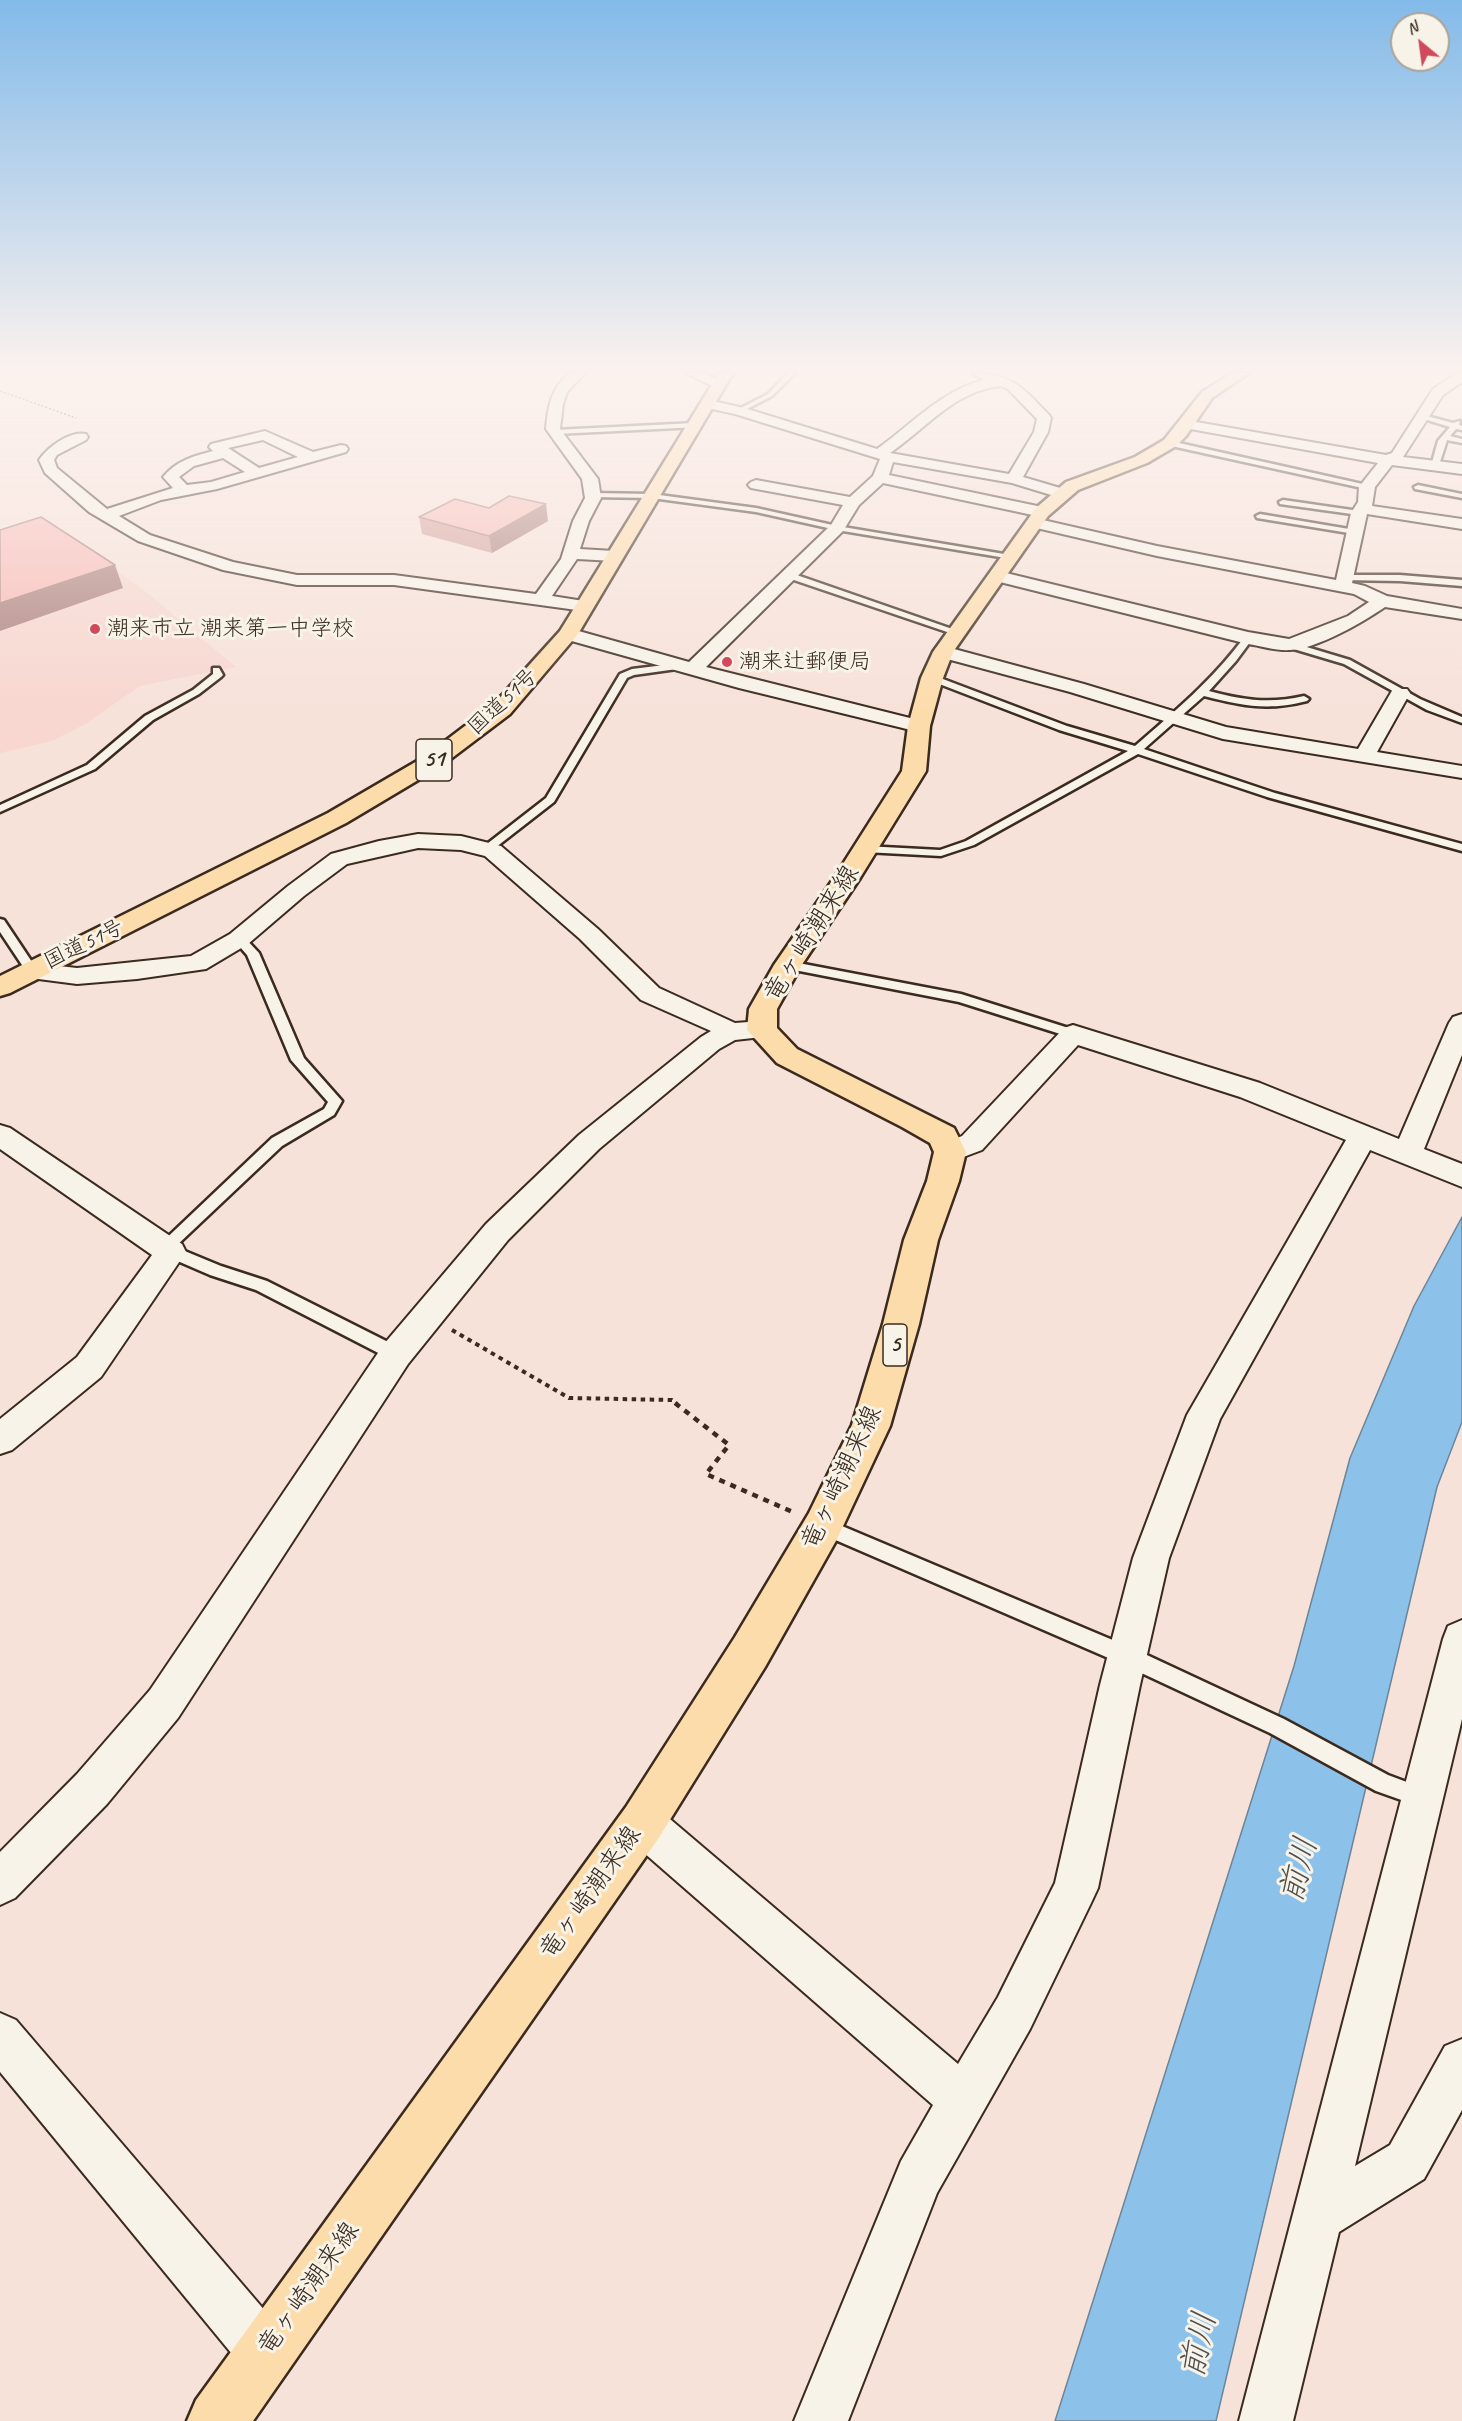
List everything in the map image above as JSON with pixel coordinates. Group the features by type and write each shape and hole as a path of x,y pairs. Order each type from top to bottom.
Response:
{"main road":[{"name":"国道51号","path":"0,987 278,850 387,791 450,749 501,709 568,634 658,486"},
{"path":"1046,509 1072,486"},
{"name":"竜ヶ崎潮来線","path":"217,2421 642,1823 750,1652 824,1526 871,1426 901,1324 921,1240 943,1180 950,1152 943,1136 787,1056 746,1031 763,1009 788,965 866,849 914,771 920,726 944,654 1046,509"}],"street":[{"path":"68,486 95,509 144,538 229,566 265,575 297,580 394,580 541,598 584,606"},
{"path":"179,486 183,490"},
{"path":"107,515 155,497 212,486"},
{"path":"541,598 571,554 592,495 591,486"},
{"path":"762,486 853,502"},
{"path":"687,667 837,528 853,502 871,486"},
{"path":"923,486 1046,509 1157,552 1344,582 1382,601 1462,614"},
{"path":"1021,486 1046,509"},
{"path":"1344,582 1355,532 1366,502 1367,487"},
{"path":"1361,511 1462,524"},
{"path":"571,554 614,556"},
{"path":"1005,566 1248,638 1290,645 1354,620 1382,601"},
{"path":"568,634 687,667 920,726"},
{"path":"944,654 1077,688 1223,733 1462,772"},
{"path":"1364,757 1400,693"},
{"path":"32,971 76,976 197,963 239,939 296,891 339,859 379,848 418,841 461,843 493,851 589,934 651,994 722,1026 746,1031"},
{"path":"1407,1154 1462,1023"},
{"path":"0,1883 92,1789 164,1704 396,1354 497,1232 589,1142 710,1042 746,1031"},
{"path":"950,1152 972,1143 1073,1034 1250,1090 1462,1176"},
{"path":"0,1135 167,1250 89,1367 0,1439"},
{"path":"821,2421 918,2178 1014,2013 1076,1888 1151,1558 1204,1415 1363,1136"},
{"path":"1266,2421 1316,2217 1403,1791 1462,1641"},
{"path":"642,1823 964,2100"},
{"path":"0,2036 265,2352"},
{"path":"1316,2217 1407,2162 1462,2063"}],"lane":[{"path":"1418,488 1462,496"},
{"path":"592,495 652,496 756,510 1005,566"},
{"path":"1283,502 1361,511"},
{"path":"1260,516 1355,532"},
{"path":"788,575 944,654 1063,728 1271,795 1462,848"},
{"path":"1344,582 1400,578 1462,583"},
{"path":"866,849 941,853 970,843 1137,750 1202,692 1233,659 1248,638"},
{"path":"1290,645 1347,662 1436,712 1462,720"},
{"path":"487,849 550,800 615,685 623,676 632,672 687,667"},
{"path":"0,809 91,767 149,718 196,692 218,675 216,670"},
{"path":"1202,692 1254,706 1278,706 1304,699"},
{"path":"0,923 32,971"},
{"path":"239,939 253,953 298,1060 335,1101 329,1112 276,1143 167,1250 216,1271 261,1285 396,1354"},
{"path":"788,965 961,998 1073,1034"},
{"path":"824,1526 1127,1656 1277,1726 1403,1791"}],"path":[{"path":"428,1316 569,1398 672,1400 729,1445 706,1474 824,1526"}],"shaded area":[{"name":"潮来市立 潮来第一中学校","path":"39,516 145,591 236,667 140,686 87,723 52,741 0,753 0,537"}],"water":[{"name":"前川","path":"1462,1217 1462,1422 1437,1487 1216,2421 1055,2421 1294,1666 1350,1458 1414,1306"}],"building":[{"path":"509,496 546,504 489,536 419,517 455,499 489,508"},
{"path":"41,517 115,565 0,603 0,530"}],"place":[{"name":"潮来市立 潮来第一中学校","path":"95,629"},
{"name":"潮来辻郵便局","path":"727,662"}]}
